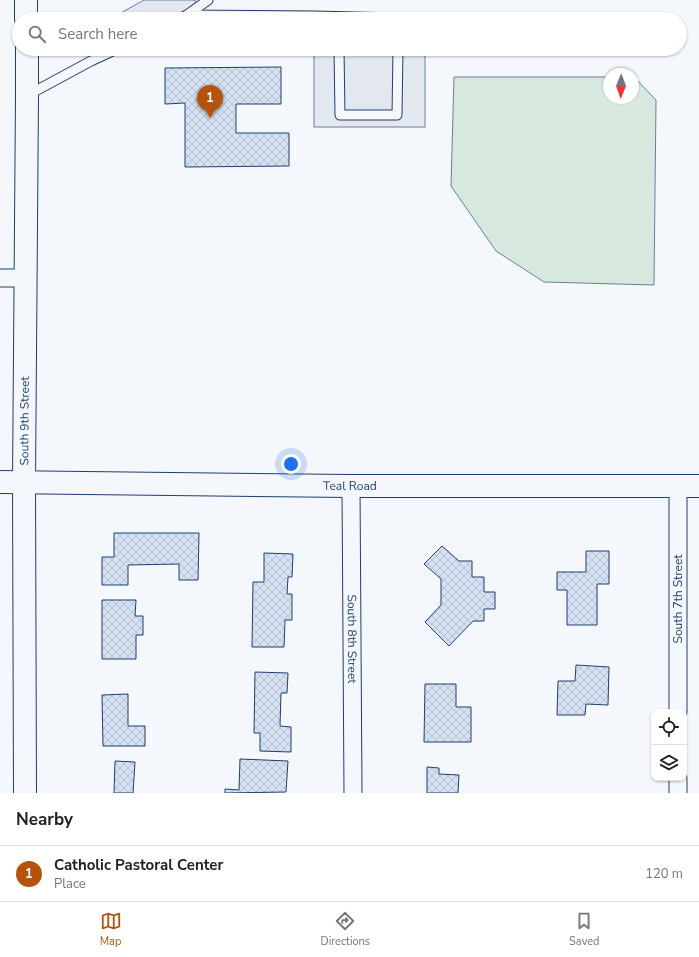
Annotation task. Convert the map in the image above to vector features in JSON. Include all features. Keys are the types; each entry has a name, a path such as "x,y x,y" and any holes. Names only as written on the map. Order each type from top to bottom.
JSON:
{"street":[{"path":"26,0 26,12"},
{"name":"South 9th Street","path":"25,793 24,482 27,56"},
{"path":"0,278 25,278"},
{"name":"Teal Road","path":"0,482 352,486 699,486"},
{"name":"South 8th Street","path":"352,486 353,793"},
{"name":"South 7th Street","path":"678,486 678,709"},
{"path":"678,781 678,793"}],"lane":[{"path":"190,12 208,0"},
{"path":"27,96 102,56"},
{"path":"339,56 340,115 397,115 398,56"}],"shaded area":[{"path":"144,0 195,0 196,8 188,12 123,12"},
{"path":"314,56 425,56 425,127 314,127"},
{"path":"454,77 603,77 603,104 639,104 639,82 656,100 654,285 544,282 496,251 451,186"}],"building":[{"path":"281,67 281,104 236,104 236,133 289,133 289,166 185,167 185,103 165,104 165,68"},
{"path":"114,533 199,533 198,580 179,580 179,564 128,565 128,585 102,585 102,557 114,557"},
{"path":"442,546 459,561 472,561 472,577 484,577 484,592 495,592 495,609 484,609 484,621 473,621 449,646 425,622 441,605 441,579 424,564"},
{"path":"586,551 609,551 609,584 597,584 597,625 567,625 567,590 557,590 557,572 586,572"},
{"path":"264,553 293,554 292,577 288,577 287,594 292,594 292,620 285,620 284,647 252,647 253,582 264,582"},
{"path":"102,600 136,600 135,616 143,616 143,635 136,635 136,659 102,659"},
{"path":"576,665 609,667 608,705 586,704 585,715 557,715 558,681 575,681"},
{"path":"255,672 288,673 287,693 281,693 280,726 291,727 291,752 260,751 260,733 254,733"},
{"path":"425,684 456,684 456,707 471,707 471,742 424,742"},
{"path":"128,694 128,726 145,726 145,746 103,746 102,695"},
{"path":"240,759 288,761 286,792 225,793 225,789 239,790"},
{"path":"115,761 135,762 133,793 114,793"},
{"path":"427,767 439,768 439,774 459,775 458,793 427,793"}],"place":[{"name":"Catholic Pastoral Center","path":"210,118"}]}
